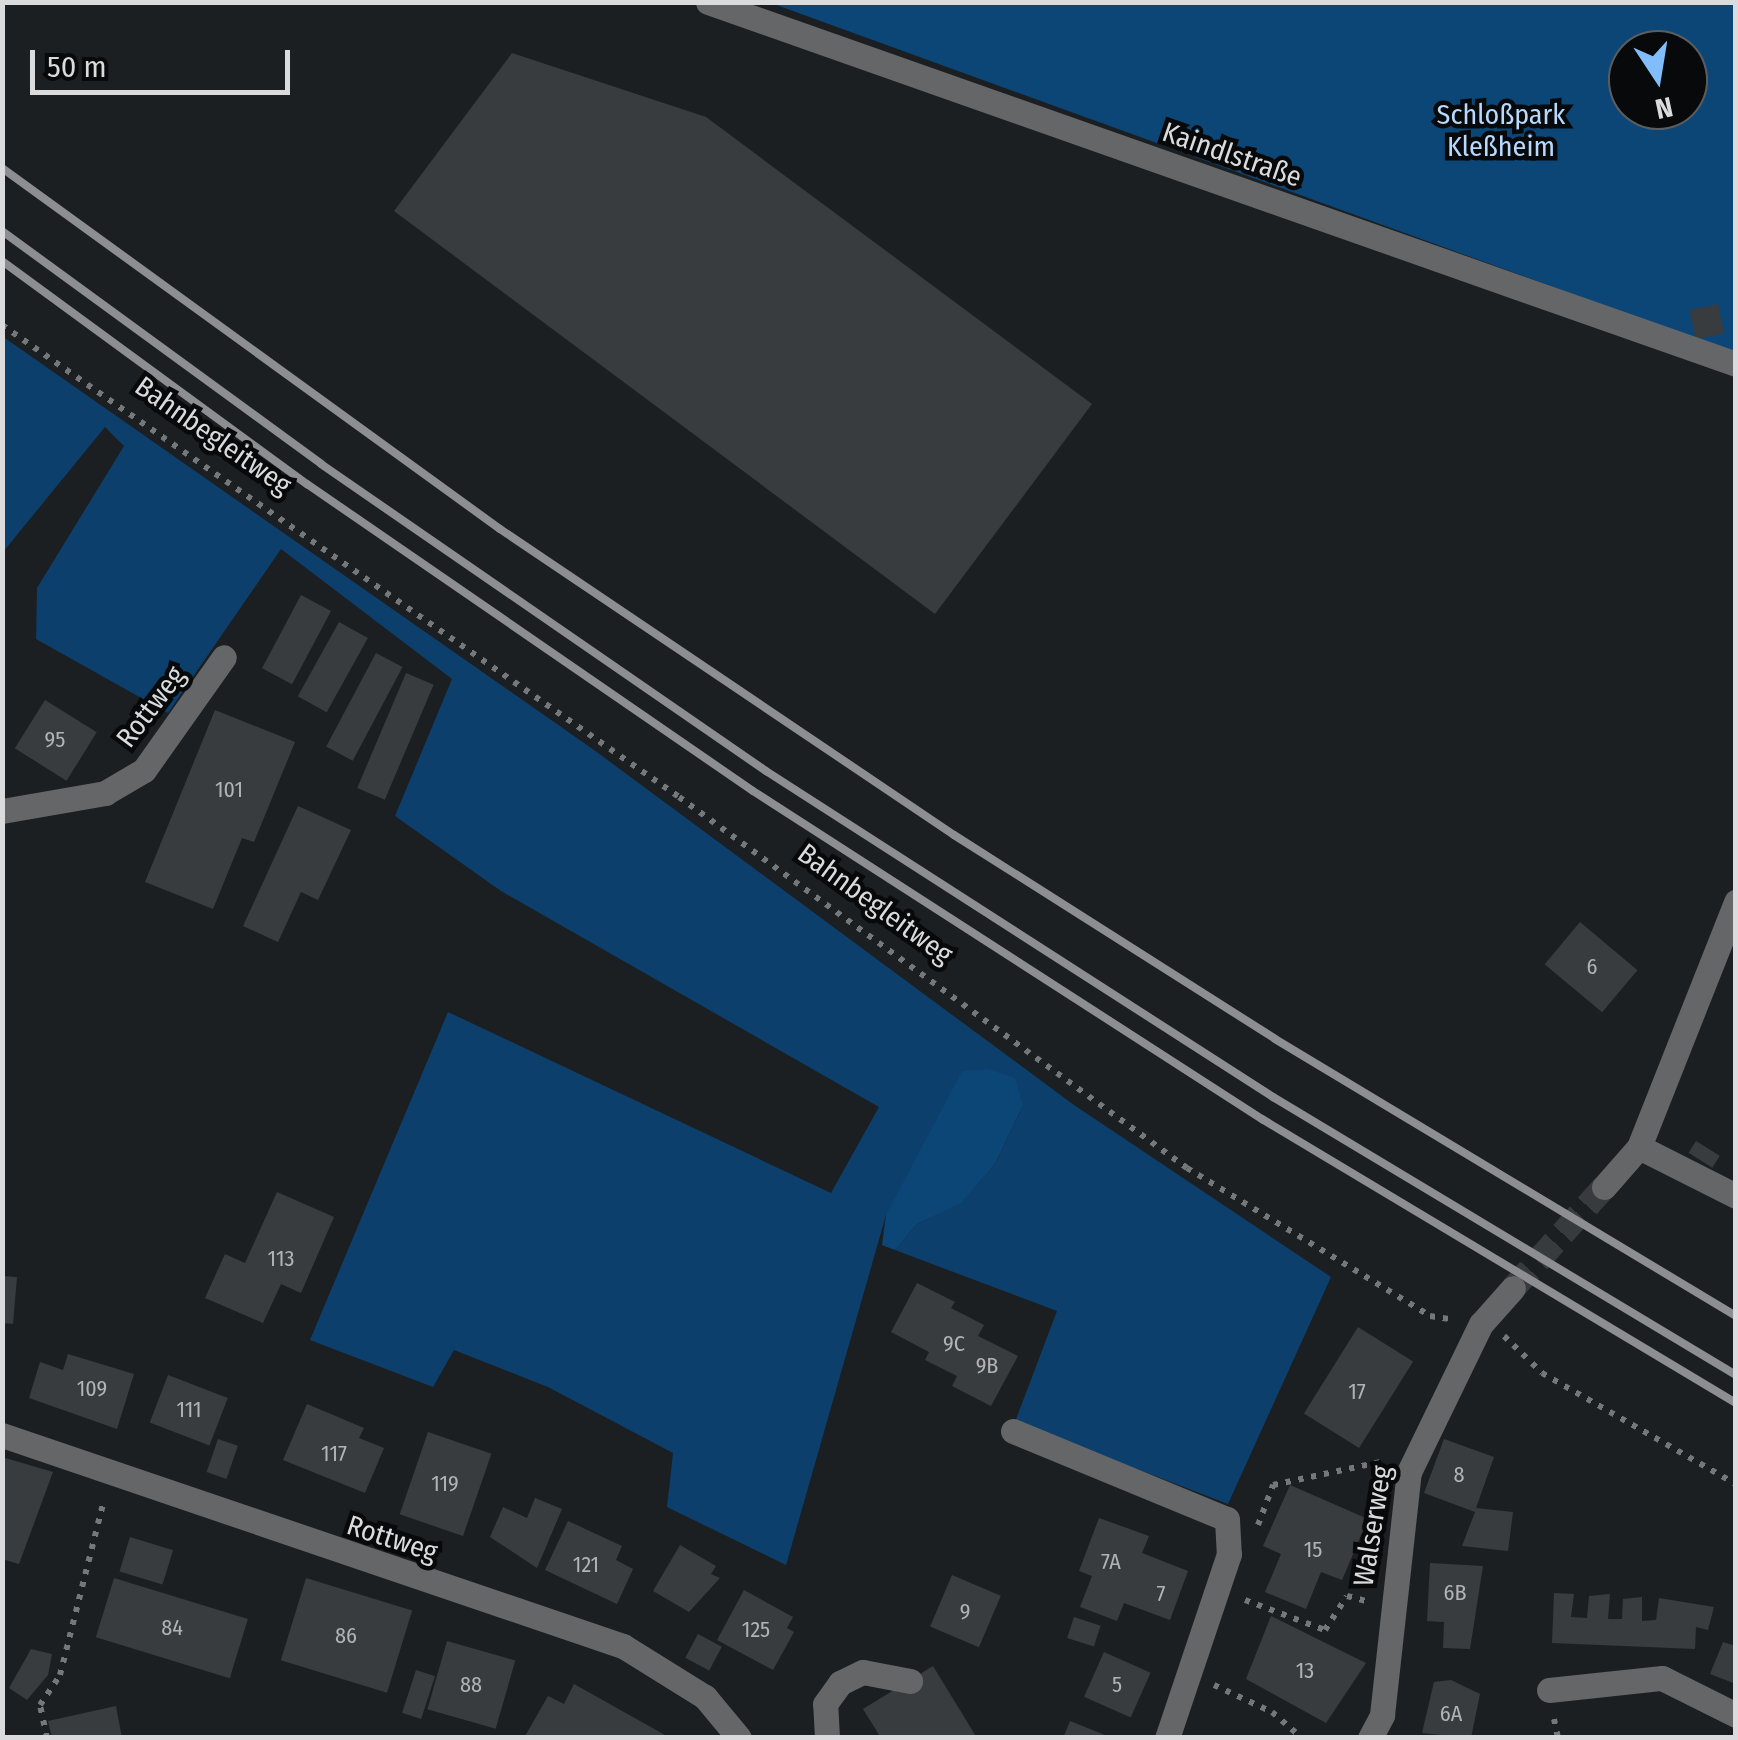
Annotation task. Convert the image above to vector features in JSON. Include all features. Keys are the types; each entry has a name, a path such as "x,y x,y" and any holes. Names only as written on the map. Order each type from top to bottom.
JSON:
{"street":[{"name":"Kaindlstraße","path":"708,2 1736,364"},
{"name":"Rottweg","path":"2,811 105,793 144,770 224,657"},
{"path":"1604,1187 1639,1147 1736,902"},
{"path":"1639,1147 1736,1196"},
{"name":"Walserweg","path":"1370,1738 1382,1715 1408,1472 1481,1324 1512,1288"},
{"path":"1013,1432 1227,1518 1229,1554 1166,1738"},
{"name":"Rottweg","path":"2,1435 624,1646 705,1697 739,1738"},
{"path":"828,1738 826,1704 850,1676 910,1681"},
{"path":"1548,1690 1662,1678 1736,1715"}],"path":[{"name":"Bahnbegleitweg","path":"2,325 680,797 1188,1168 1430,1316 1481,1324 1508,1338 1542,1373 1736,1484"},
{"path":"1254,1536 1273,1485 1380,1459 1408,1472"},
{"path":"46,1738 40,1705 60,1676 111,1474"},
{"path":"1233,1595 1325,1630 1347,1596 1391,1607"},
{"path":"1212,1666 1210,1683 1272,1712 1302,1738"}],"shaded area":[{"path":"2,336 594,750 1074,1105 1331,1277 1228,1504 1015,1422 1057,1311 895,1250 917,1224 961,1202 995,1164 1023,1105 886,1215 786,1565 667,1507 673,1453 548,1387 454,1350 433,1387 310,1340 448,1012 831,1193 879,1107 501,891 395,816 452,679 281,549 168,713 36,639 37,588 124,446 105,427 3,552"}],"green space":[{"name":"Schloßpark Kleßheim","path":"771,3 1735,3 1735,352 1694,338"},
{"path":"988,1069 1015,1078 1023,1105 995,1164 961,1203 917,1224 895,1250 882,1245 886,1215 962,1071"}],"building":[{"path":"512,53 706,117 1092,404 935,614 394,211"},
{"path":"1718,304 1724,333 1696,339 1690,310"},
{"path":"301,595 331,611 292,684 262,668"},
{"path":"339,622 368,638 327,712 298,696"},
{"path":"376,653 402,667 353,761 326,747"},
{"path":"406,673 434,685 385,800 357,788"},
{"path":"45,700 97,732 67,781 15,748"},
{"path":"215,710 295,742 254,842 242,838 213,909 145,882"},
{"path":"298,806 351,830 318,900 301,892 278,942 243,926"},
{"path":"1580,922 1637,970 1602,1012 1545,964"},
{"path":"1696,1141 1720,1156 1712,1168 1689,1153"},
{"path":"277,1192 334,1217 301,1293 281,1284 263,1323 205,1298 225,1254 245,1263"},
{"path":"2,1276 17,1277 13,1324 2,1323"},
{"path":"917,1283 955,1302 951,1308 984,1325 978,1336 1018,1356 991,1406 952,1386 957,1376 925,1360 929,1352 891,1332"},
{"path":"1358,1327 1413,1361 1359,1448 1304,1414"},
{"path":"68,1354 134,1374 117,1429 29,1398 40,1362 63,1370"},
{"path":"168,1375 228,1398 209,1446 150,1423"},
{"path":"307,1404 364,1428 359,1438 384,1448 365,1493 283,1460"},
{"path":"428,1432 491,1454 463,1536 400,1514"},
{"path":"218,1439 238,1446 226,1479 207,1472"},
{"path":"1444,1439 1494,1457 1476,1508 1513,1512 1508,1551 1462,1546 1475,1512 1424,1493"},
{"path":"2,1457 53,1472 19,1564 2,1559"},
{"path":"1290,1485 1368,1519 1342,1580 1321,1572 1306,1609 1265,1592 1281,1554 1263,1546"},
{"path":"535,1498 562,1509 537,1568 490,1537 503,1507 527,1518"},
{"path":"1099,1518 1149,1536 1142,1553 1188,1571 1170,1620 1124,1603 1117,1621 1080,1607 1092,1576 1079,1571"},
{"path":"568,1521 622,1546 616,1560 633,1569 617,1604 545,1570"},
{"path":"130,1537 173,1550 163,1585 119,1571"},
{"path":"680,1545 716,1566 711,1574 720,1578 689,1612 653,1591"},
{"path":"1430,1563 1483,1566 1470,1649 1443,1648 1444,1622 1427,1621"},
{"path":"952,1575 1001,1596 979,1647 930,1627"},
{"path":"114,1578 248,1619 230,1678 96,1637"},
{"path":"306,1578 412,1610 387,1693 281,1660"},
{"path":"744,1590 793,1617 787,1628 794,1632 773,1670 717,1640"},
{"path":"1554,1593 1574,1594 1571,1617 1587,1618 1589,1596 1610,1594 1608,1619 1622,1619 1623,1599 1642,1597 1642,1621 1656,1620 1659,1598 1714,1607 1708,1630 1696,1627 1695,1649 1552,1643"},
{"path":"1271,1616 1366,1663 1326,1723 1246,1679"},
{"path":"1074,1617 1101,1626 1094,1647 1067,1638"},
{"path":"698,1634 722,1647 709,1671 685,1658"},
{"path":"447,1641 515,1661 496,1729 427,1709"},
{"path":"1723,1642 1736,1646 1736,1684 1710,1674"},
{"path":"31,1649 52,1654 48,1675 27,1700 9,1688"},
{"path":"1104,1652 1151,1673 1131,1718 1084,1697"},
{"path":"933,1666 977,1738 881,1738 863,1709"},
{"path":"416,1670 435,1676 421,1719 402,1713"},
{"path":"1451,1680 1480,1694 1471,1738 1422,1733 1434,1682"},
{"path":"574,1684 665,1735 664,1738 524,1738 548,1696 564,1704"},
{"path":"116,1706 122,1738 52,1738 48,1721"},
{"path":"1070,1721 1110,1737 1110,1738 1063,1738"}],"tunnel":[{"path":"1513,1288 1604,1187"}],"railway":[{"path":"2,168 500,529 954,835 1275,1039 1736,1316"},
{"path":"2,231 321,464 766,771 1273,1097 1736,1375"},
{"path":"2,261 307,484 753,791 1262,1119 1736,1403"}]}
